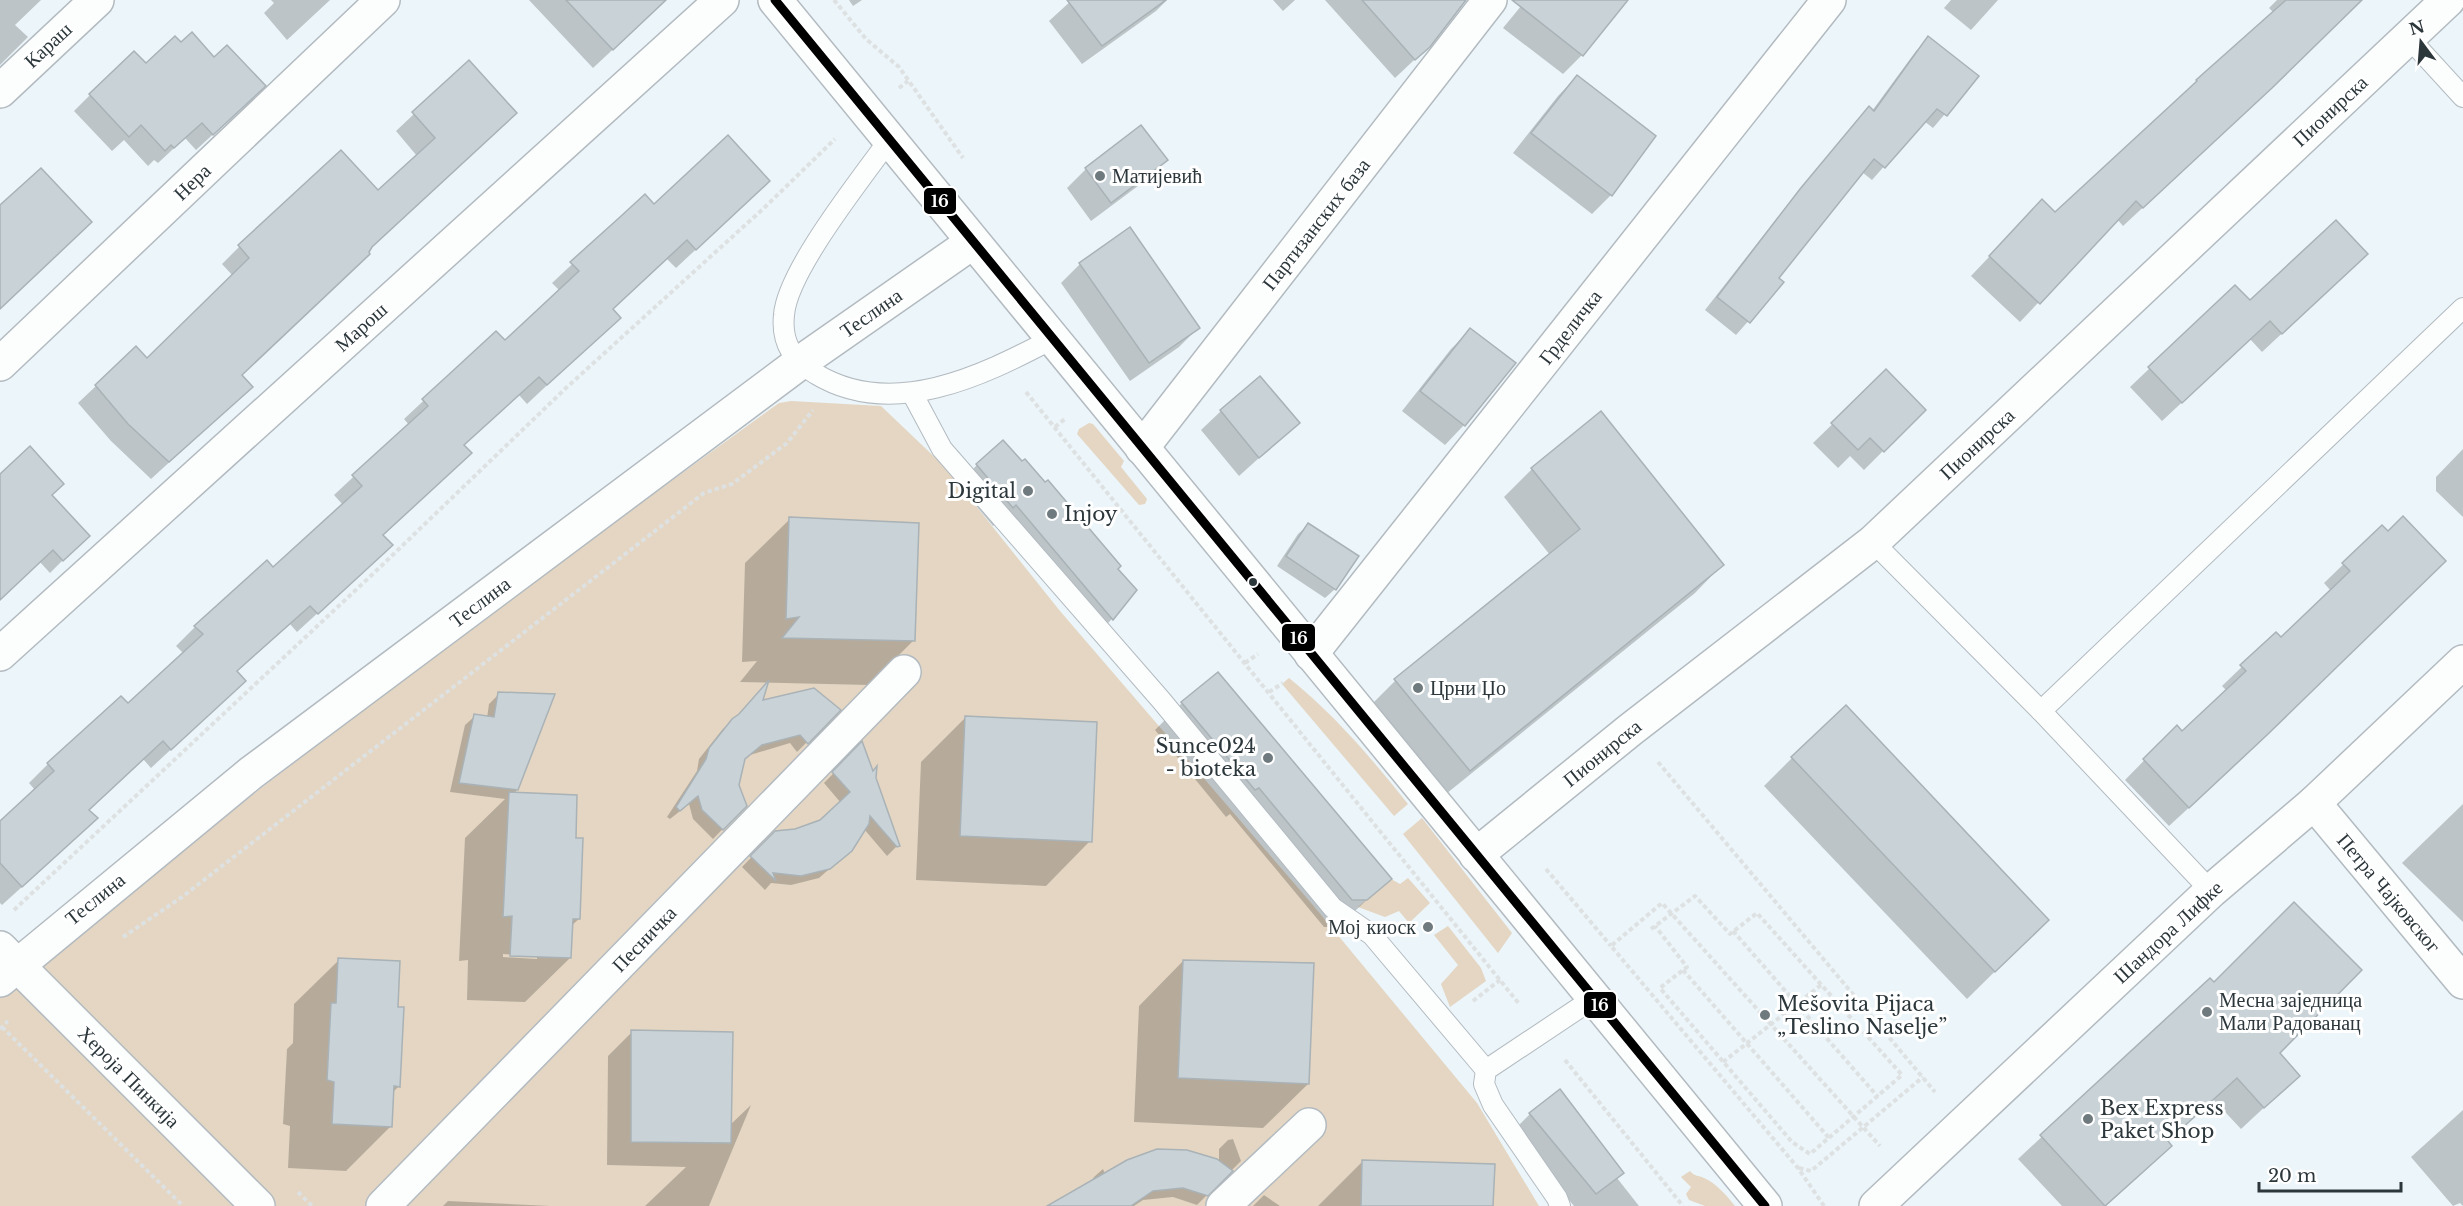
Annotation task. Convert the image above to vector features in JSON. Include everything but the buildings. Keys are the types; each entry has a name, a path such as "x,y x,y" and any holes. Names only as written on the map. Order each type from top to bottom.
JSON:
{"street":[{"name":"Караш","path":"0,91 97,0"},
{"name":"Нера","path":"0,364 383,0"},
{"name":"Марош","path":"0,654 722,0"},
{"path":"775,0 1765,1206"},
{"name":"Партизанских база","path":"1142,448 1491,0"},
{"name":"Грделичка","path":"1311,654 1829,0"},
{"name":"Пионирска","path":"1476,855 1630,730 1873,542 2448,0"},
{"name":"Теслина","path":"5,964 251,773 798,364 973,242"},
{"name":"Шандора Лифке","path":"1876,1206 2211,891 2314,803 2463,662"},
{"name":"Песничка","path":"384,1206 904,672"},
{"name":"Петра Чајковског","path":"2314,803 2463,982"},
{"name":"Хероја Пинкија","path":"5,964 42,991 258,1206"},
{"path":"1223,1206 1309,1125"}],"lane":[{"path":"2408,38 2463,97"},
{"path":"889,140 807,256 792,289 784,314 785,340 798,364 832,384 873,395 912,393 957,382 1004,364 1052,339"},
{"path":"2041,711 2463,308"},
{"path":"912,393 942,449 1161,700 1333,908 1372,935 1486,1070"},
{"path":"1873,542 2041,711 2211,891"},
{"path":"1560,1206 1557,1198 1494,1105 1484,1084 1486,1070 1594,998"}],"path":[{"path":"9,915 366,580 566,388 764,208 833,140 868,114"},
{"path":"1004,364 1683,1206"},
{"path":"115,942 183,897 704,493 732,484 787,443 810,412 841,386"},
{"path":"1630,730 1964,1125"},
{"path":"1695,896 1730,934 1757,913 1902,1075 1809,1154 1792,1142 1660,988 1687,967 1653,928 1671,913 1695,896"},
{"path":"1824,1206 1798,1168 1611,946 1662,903 1859,1124"},
{"path":"1733,931 1878,1097"},
{"path":"1683,970 1829,1138"},
{"path":"1723,1062 1821,985"},
{"path":"42,991 1,1028 183,1206"},
{"path":"1798,1168 1811,1171 1923,1077"}],"shaded area":[{"path":"791,401 881,406 944,466 1060,611 1312,904 1477,1103 1539,1206 0,1206 0,994 288,767 483,619 779,403"},
{"path":"1089,423 1093,424 1124,461 1121,467 1147,499 1145,504 1139,505 1077,434 1079,429"},
{"path":"1289,678 1352,738 1408,804 1394,816 1282,684"},
{"path":"1422,818 1512,933 1498,953 1403,834"},
{"path":"1408,878 1430,903 1409,923 1399,911 1385,917 1358,907 1391,879 1400,884"},
{"path":"1448,926 1481,968 1486,981 1450,1007 1441,984 1458,965 1434,935"},
{"path":"1690,1171 1713,1183 1735,1206 1705,1206 1689,1200 1686,1194 1691,1187 1681,1177"}],"transit line":[{"name":"16","path":"775,0 1765,1206"}],"place":[{"name":"Матијевић","path":"1100,176"},
{"name":"Digital","path":"1028,491"},
{"name":"Injoy","path":"1052,514"},
{"name":"Црни Џо","path":"1418,688"},
{"name":"Sunce024 - bioteka","path":"1268,758"},
{"name":"Мој киоск","path":"1428,927"},
{"name":"Месна заједница Мали Радованац","path":"2207,1012"},
{"name":"Mešovita Pijaca „Teslino Naselje”","path":"1765,1015"},
{"name":"Bex Express Paket Shop","path":"2088,1119"}]}
